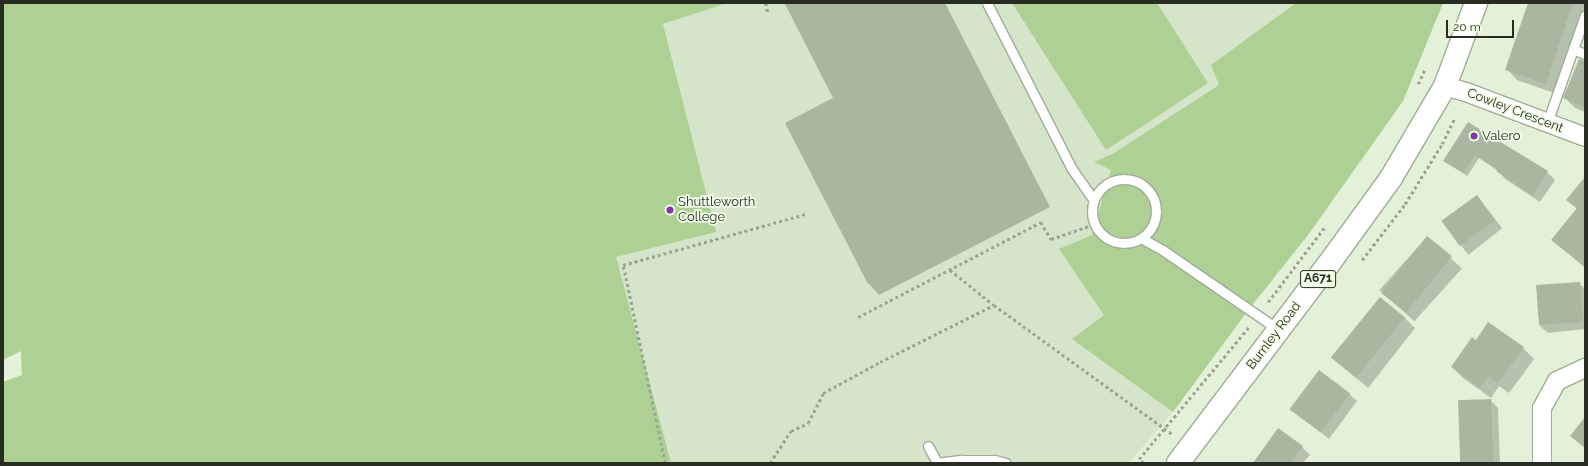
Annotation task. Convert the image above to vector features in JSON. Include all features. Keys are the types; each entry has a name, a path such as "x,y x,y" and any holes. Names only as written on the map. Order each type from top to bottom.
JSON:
{"main road":[{"name":"A671","path":"1445,86 1476,3"},
{"name":"Burnley Road","path":"1184,455 1392,178 1445,86"}],"street":[{"name":"Cowley Crescent","path":"1445,86 1466,92 1585,137"},
{"path":"1542,463 1542,408 1557,381 1585,368"}],"lane":[{"path":"986,3 1072,169 1094,200"},
{"path":"1547,123 1585,15"},
{"path":"1573,49 1585,54"},
{"path":"1128,178 1138,181 1147,187 1153,195 1156,206 1156,216 1153,226 1141,238 1128,243 1108,239 1100,232 1095,224 1092,216 1094,200 1099,190 1107,183 1117,179 1128,178"},
{"path":"1141,238 1164,251 1279,330"},
{"path":"928,446 937,462 994,460 1006,463"}],"path":[{"path":"766,3 768,13"},
{"path":"1416,88 1426,68"},
{"path":"665,463 623,265 806,214"},
{"path":"858,317 1041,222 1051,239 1095,224"},
{"path":"1135,463 1234,346 1326,226"},
{"path":"950,270 994,305 1165,429 1184,455"},
{"path":"770,463 791,432 808,423 823,393 880,362 994,305"},
{"path":"1139,459 1143,463"}],"shaded area":[{"name":"Shuttleworth College","path":"727,3 1443,3 1403,101 1308,235 1249,309 1173,412 1129,463 3,463 3,382 22,375 12,185 663,24"}],"green space":[{"path":"3,3 727,3 663,24 716,232 616,257 671,463 3,463 3,382 22,375 21,351 3,360"},
{"path":"1012,3 1157,3 1208,83 1106,150"},
{"path":"1296,3 1443,3 1403,101 1308,235 1249,309 1173,412 1072,339 1104,315 1059,249 1092,235 1111,170 1094,162 1114,153 1219,85 1211,65"}],"building":[{"path":"941,3 1039,196 868,284 785,123 833,98 785,4"},
{"path":"1528,3 1573,3 1546,84 1505,70"},
{"path":"1579,59 1585,61 1585,107 1563,98"},
{"path":"1468,122 1548,171 1532,195 1475,155 1463,173 1443,161"},
{"path":"1585,177 1585,267 1551,240 1577,208 1566,200"},
{"path":"1477,195 1495,220 1460,246 1441,221"},
{"path":"1427,236 1452,256 1406,313 1381,293"},
{"path":"1580,282 1583,322 1539,325 1536,285"},
{"path":"1380,297 1405,317 1356,378 1331,358"},
{"path":"1488,322 1524,347 1498,383 1488,376 1480,388 1451,367 1472,337 1476,340"},
{"path":"1319,370 1350,393 1321,433 1290,409"},
{"path":"1491,399 1493,463 1460,463 1458,400"},
{"path":"1585,417 1585,448 1570,436"},
{"path":"1278,428 1303,446 1290,463 1253,463"}],"place":[{"name":"Valero","path":"1474,136"},
{"name":"Shuttleworth College","path":"670,210"}]}
